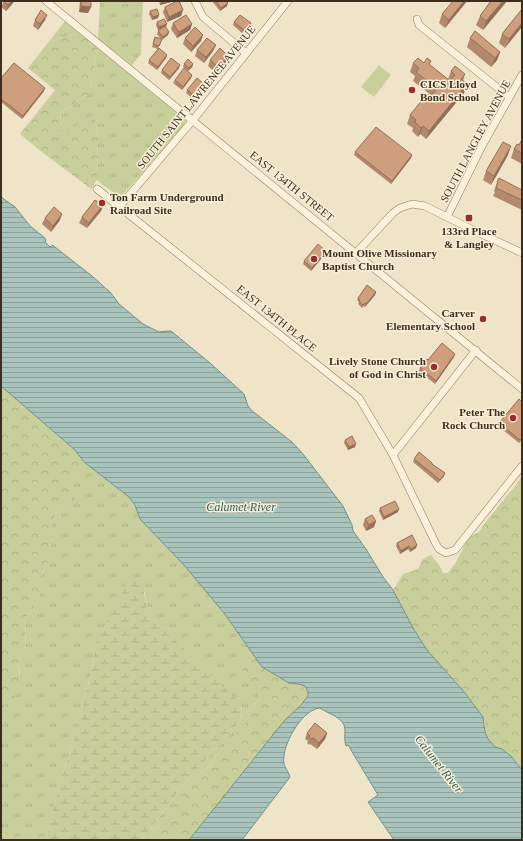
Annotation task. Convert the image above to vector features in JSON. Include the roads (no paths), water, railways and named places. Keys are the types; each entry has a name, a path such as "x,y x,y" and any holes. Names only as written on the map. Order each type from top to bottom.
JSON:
{"street":[{"name":"EAST 134TH STREET","path":"46,1 54,4 193,120 522,389"},
{"path":"195,1 203,17 246,53"},
{"name":"SOUTH SAINT LAWRENCE AVENUE","path":"120,206 193,120 288,1"},
{"path":"417,19 419,25 510,97"},
{"name":"SOUTH LANGLEY AVENUE","path":"447,217 482,146 522,75"},
{"name":"EAST 134TH PLACE","path":"97,189 359,398 393,455 436,544 446,554 455,550 522,466"},
{"path":"356,253 393,213 406,205 412,204 425,206 522,253"},
{"path":"393,455 476,350"}],"water":[{"name":"Calumet River","path":"1,197 15,207 30,226 45,238 46,243 50,247 53,245 92,276 111,293 119,304 143,324 159,332 171,331 210,363 244,394 251,410 292,442 303,454 343,506 352,525 353,531 393,590 413,628 427,650 465,693 483,717 485,732 488,739 495,747 502,749 511,756 522,770 522,840 394,840 368,802 378,795 348,745 346,746 344,725 335,716 320,708 307,714 291,734 285,750 284,760 284,765 290,777 242,840 189,840 284,721 308,696 308,691 305,686 289,683 262,667 224,613 183,564 140,519 135,505 129,497 84,462 75,450 1,386"}],"place":[{"name":"CICS Lloyd Bond School","path":"412,90"},
{"name":"Ton Farm Underground Railroad Site","path":"102,203"},
{"name":"133rd Place & Langley","path":"469,218"},
{"name":"Mount Olive Missionary Baptist Church","path":"314,259"},
{"name":"Carver Elementary School","path":"483,319"},
{"name":"Lively Stone Church of God in Christ","path":"434,367"},
{"name":"Peter The Rock Church","path":"513,418"}]}
